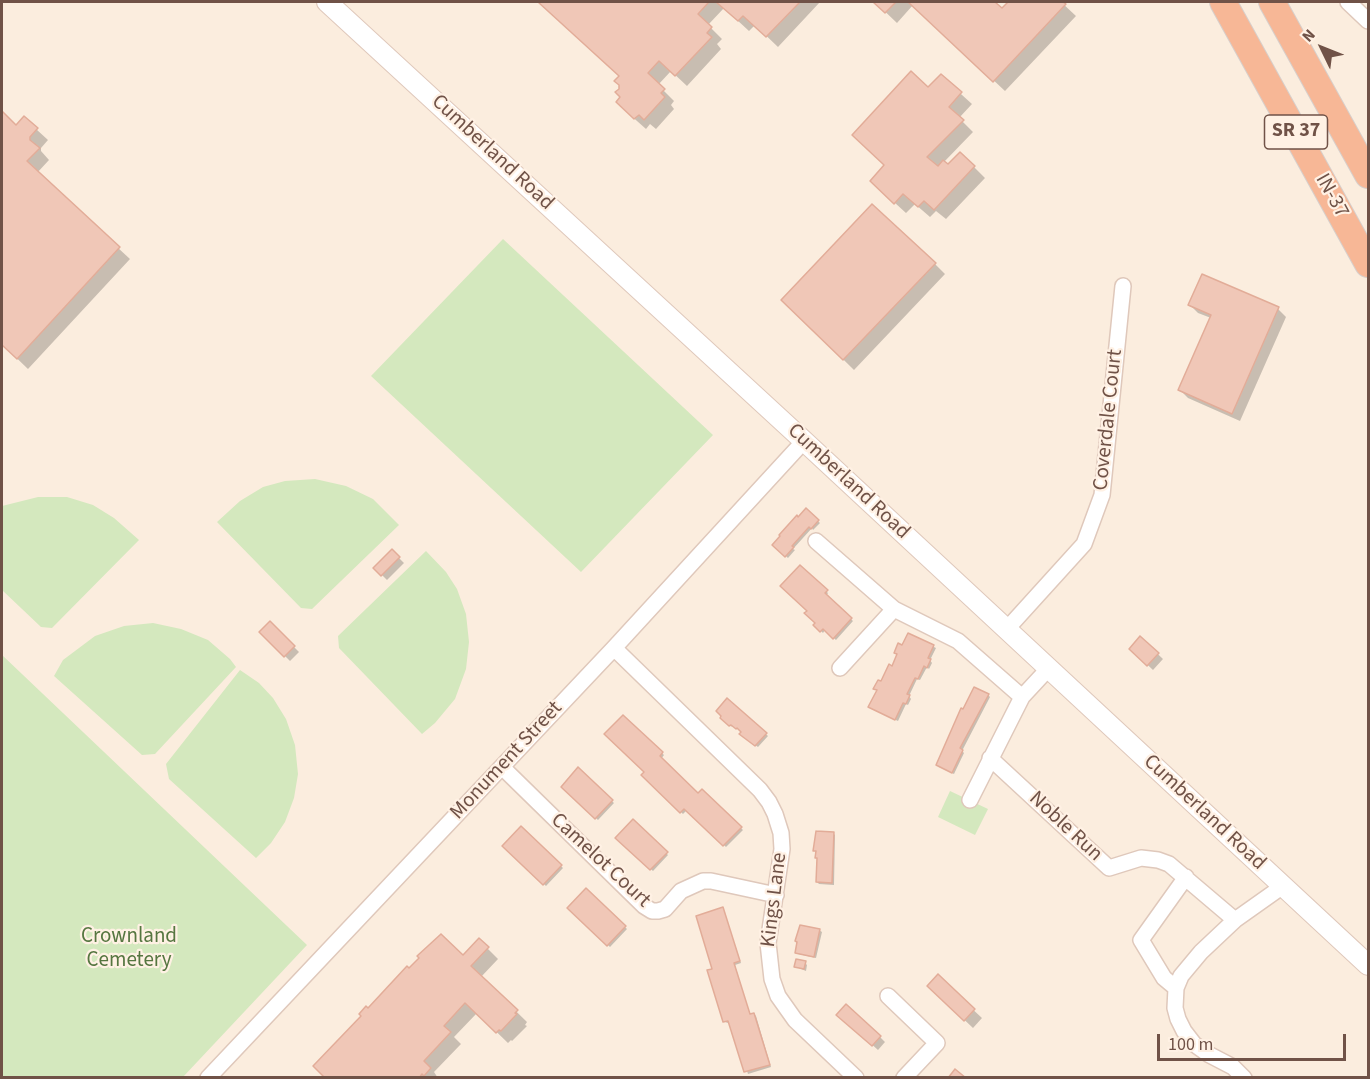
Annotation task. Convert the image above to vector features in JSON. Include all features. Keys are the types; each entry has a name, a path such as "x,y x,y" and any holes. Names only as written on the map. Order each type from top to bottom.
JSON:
{"highway":[{"name":"IN-37","path":"1222,2 1368,264"},
{"name":"IN-37","path":"1272,2 1368,175"}],"street":[{"name":"Cumberland Road","path":"327,2 1368,965"},
{"path":"1348,2 1368,21"},
{"name":"Coverdale Court","path":"1006,630 1084,544 1102,495 1123,286"},
{"name":"Monument Street","path":"213,1076 614,648 804,441"},
{"path":"816,541 894,609 958,641 1022,697"},
{"path":"840,668 894,609"},
{"name":"Kings Lane","path":"614,648 760,790 776,814 781,833 781,868 768,943 772,979 778,996 795,1020 856,1077"},
{"path":"970,800 1022,697 1048,669"},
{"name":"Noble Run","path":"990,758 1109,867 1129,860 1149,858 1169,864 1186,877"},
{"name":"Camelot Court","path":"502,767 644,906 652,910 665,909 681,891 703,881 776,895"},
{"path":"1176,988 1164,978 1142,940 1186,877 1235,920"},
{"path":"1244,1077 1233,1067 1194,1044 1184,1031 1175,1008 1176,988 1190,964 1235,920 1282,886"},
{"path":"888,996 937,1043 904,1077"}],"green space":[{"path":"503,239 713,435 581,572 371,376"},
{"path":"315,479 346,486 373,499 399,525 312,609 301,608 217,522 240,501 263,487 285,481"},
{"path":"38,497 67,497 93,505 114,518 139,540 52,628 41,627 2,590 2,506"},
{"path":"426,551 446,572 457,589 466,614 469,642 466,669 455,699 435,723 422,734 339,648 338,636"},
{"path":"153,623 181,629 208,640 236,667 155,754 142,755 54,676 63,660 95,636 124,626"},
{"name":"Crownland Cemetery","path":"2,655 307,945 183,1077 2,1077"},
{"path":"240,670 259,683 273,698 286,719 295,745 298,774 294,798 285,822 271,843 256,858 169,779 166,764"},
{"path":"950,791 988,809 975,835 938,817"}],"building":[{"path":"538,2 709,2 698,14 712,27 707,33 712,37 675,76 659,61 648,73 665,89 661,93 665,97 644,120 639,115 634,119 616,102 620,97 615,92 619,89 619,85 614,81 619,76"},
{"path":"716,2 800,2 766,37 743,16 738,21"},
{"path":"873,2 896,2 885,13"},
{"path":"908,2 995,2 1002,8 1008,2 1063,2 1066,4 993,82"},
{"path":"911,71 928,87 941,74 962,92 949,107 964,120 927,157 938,166 943,160 948,164 960,152 975,166 934,210 924,201 918,207 903,194 894,204 870,181 884,165 852,135"},
{"path":"2,111 16,125 24,116 38,128 30,140 40,148 27,161 120,247 17,359 2,345"},
{"path":"872,204 936,263 843,360 781,300"},
{"path":"1202,274 1279,307 1232,414 1178,390 1211,315 1188,305"},
{"path":"806,508 819,520 811,529 809,527 785,557 772,545 797,515 798,517"},
{"path":"392,549 400,557 381,576 373,568"},
{"path":"800,565 828,590 825,593 852,618 833,639 823,629 820,632 813,625 815,623 804,613 807,611 780,586"},
{"path":"270,621 295,646 284,657 259,632"},
{"path":"908,633 934,645 928,658 931,659 927,668 924,666 918,679 915,678 907,694 910,695 906,704 903,703 895,720 868,707 877,690 873,689 878,680 881,681 889,664 892,666 897,654 894,653 898,643 902,645"},
{"path":"1140,636 1159,653 1147,666 1129,649"},
{"path":"974,687 989,694 960,748 963,750 952,773 936,765 961,708 963,709"},
{"path":"727,698 767,733 755,746 739,734 741,732 737,728 729,726 720,718 721,716 716,711"},
{"path":"623,715 663,752 660,756 698,793 702,789 742,827 723,846 684,809 680,813 641,775 644,772 604,734"},
{"path":"578,767 613,800 595,819 561,787"},
{"path":"633,819 668,852 650,870 615,838"},
{"path":"521,826 562,865 543,885 502,846"},
{"path":"816,831 834,832 832,883 816,882 817,858 815,858 816,851 813,851"},
{"path":"586,888 626,926 607,946 567,908"},
{"path":"723,907 740,961 734,963 750,1014 754,1013 770,1065 744,1072 728,1021 723,1022 707,970 712,969 696,916"},
{"path":"800,925 820,929 814,957 795,953 797,942 795,941"},
{"path":"441,934 463,955 479,938 489,947 471,966 518,1010 515,1013 517,1014 501,1031 496,1033 465,1003 444,1026 451,1032 424,1061 431,1068 419,1078 325,1078 313,1066 361,1016 359,1014 366,1006 368,1008"},
{"path":"796,959 806,961 804,969 794,967"},
{"path":"938,974 975,1009 964,1021 927,986"},
{"path":"846,1004 881,1036 872,1046 836,1015"},
{"path":"955,1069 966,1078 948,1078"}]}
